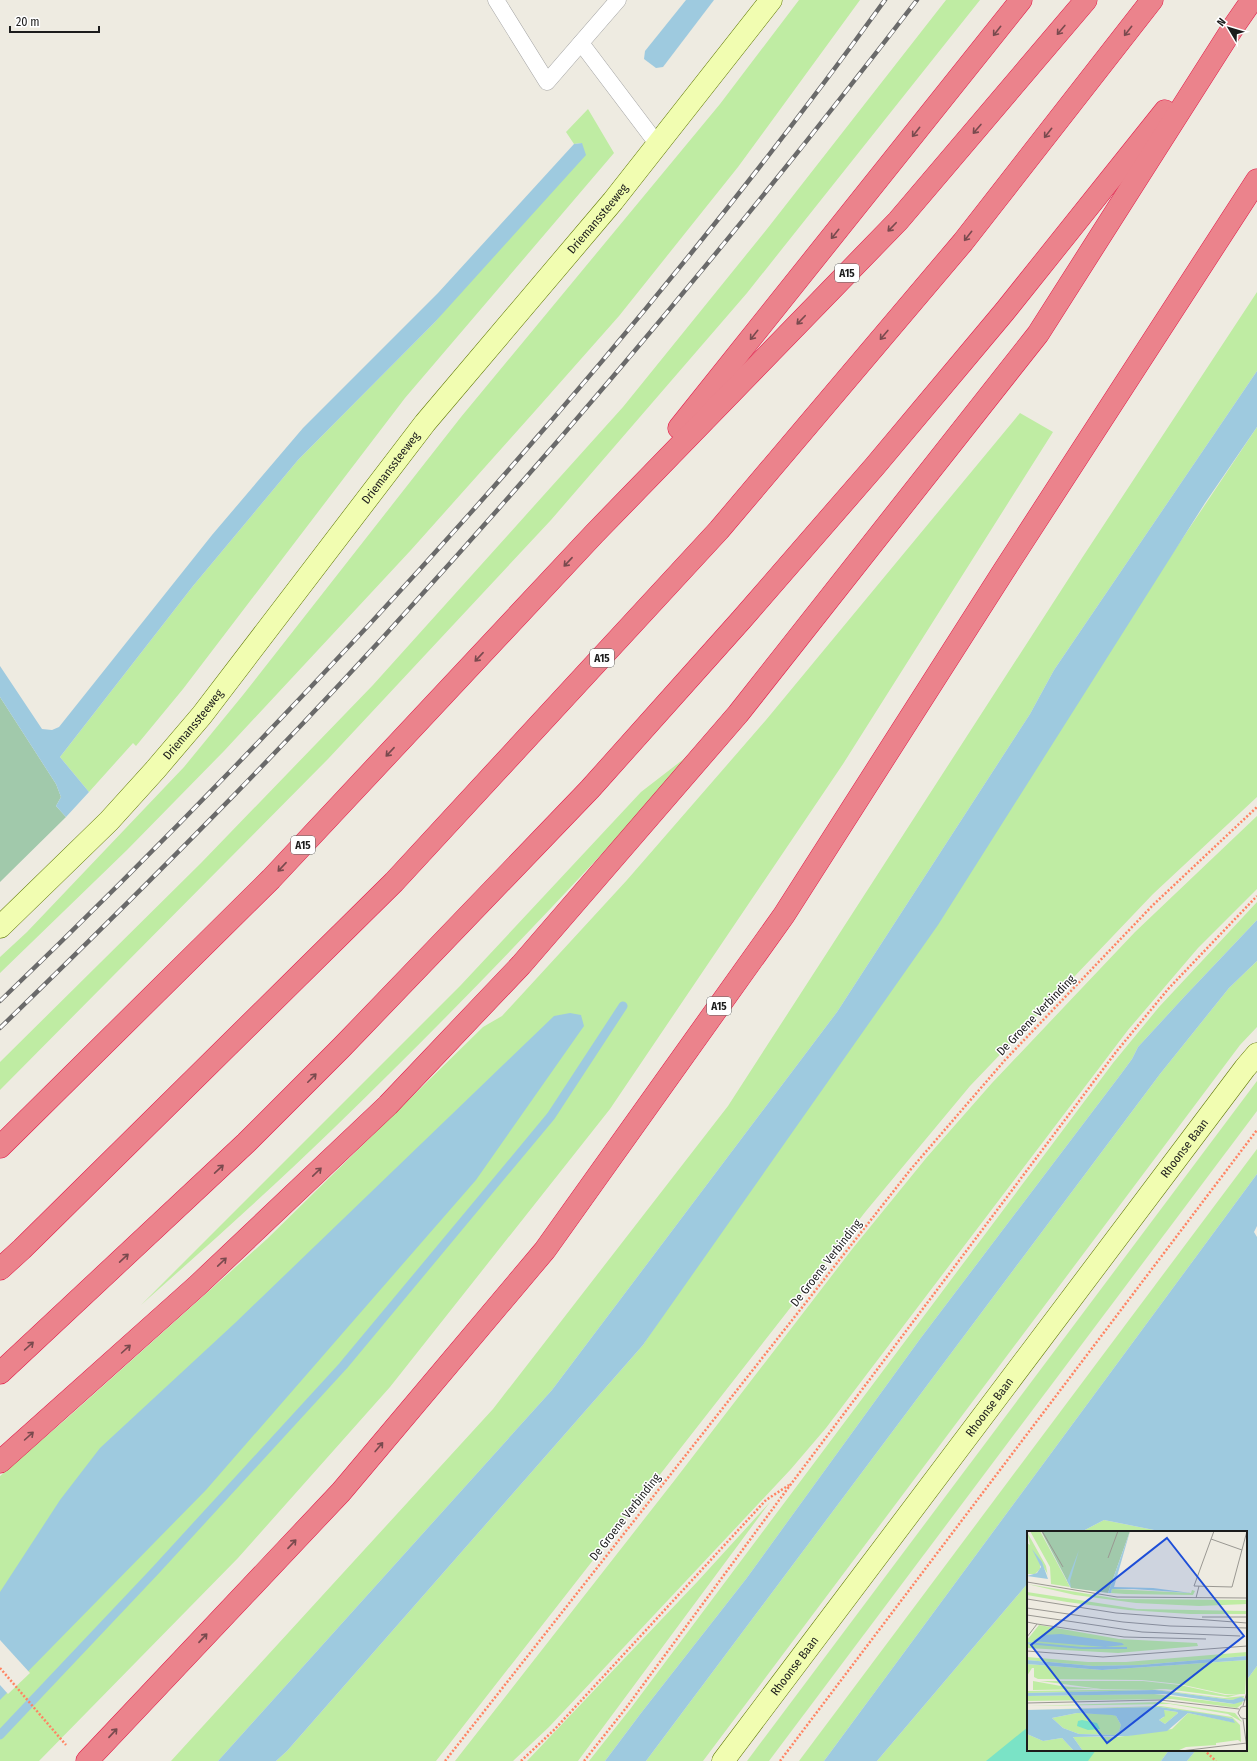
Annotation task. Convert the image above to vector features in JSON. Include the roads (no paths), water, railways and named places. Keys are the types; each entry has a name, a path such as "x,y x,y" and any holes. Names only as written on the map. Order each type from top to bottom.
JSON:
{"highway":[{"name":"A15","path":"594,534 1021,0"},
{"name":"A15","path":"0,1146 271,879 594,534 898,220 1086,0"},
{"name":"A15","path":"0,1269 28,1244 394,882 719,530 963,242 1152,0"},
{"path":"0,1462 198,1285 388,1105 521,965 738,714 1038,334 1252,0"},
{"path":"0,1373 246,1143 342,1047 590,790 875,466 1005,311 1234,26"},
{"name":"A15","path":"78,1755 341,1492 545,1250 784,915 1007,565 1257,180"}],"main road":[{"name":"Driemanssteeweg","path":"0,927 103,826 156,769 202,715 425,423 613,202 771,0"},
{"name":"Rhoonse Baan","path":"723,1761 1257,1054"}],"lane":[{"path":"496,0 547,82 618,0"},
{"path":"581,43 658,145"}],"water":[{"path":"686,0 714,0 663,67 656,68 644,59 645,51"},
{"path":"582,143 586,155 435,322 298,460 193,586 60,757 89,792 66,817 56,806 61,797 56,784 0,697 0,666 42,729 52,730 59,727 212,535 303,428 438,293 574,144"},
{"path":"1257,371 1257,427 1205,503 938,925 643,1345 287,1751 276,1761 218,1761 552,1390 837,1012 1030,714 1054,670"},
{"path":"1257,920 1257,961 1229,988 1160,1074 646,1761 605,1761 746,1579 920,1339 1121,1074 1132,1059 1138,1047"},
{"path":"570,1013 581,1015 584,1026 476,1180 206,1490 0,1700 0,1592 60,1500 100,1448 235,1323 554,1016"},
{"path":"1257,1174 1257,1226 1254,1232 1257,1237 1257,1666 1247,1680 1247,1531 1159,1531 1104,1520 1083,1531 1027,1531 1027,1584 877,1761 824,1761"},
{"path":"1168,1751 1195,1751 1187,1761 1161,1761"}],"waterway":[{"path":"0,1735 155,1571 343,1366 551,1116 623,1006"}],"railway":[{"path":"0,1001 186,817 367,627 436,552 570,399 700,243 825,82 885,0"},
{"path":"0,1028 212,818 315,711 416,601 610,381 735,230 917,0"}]}
